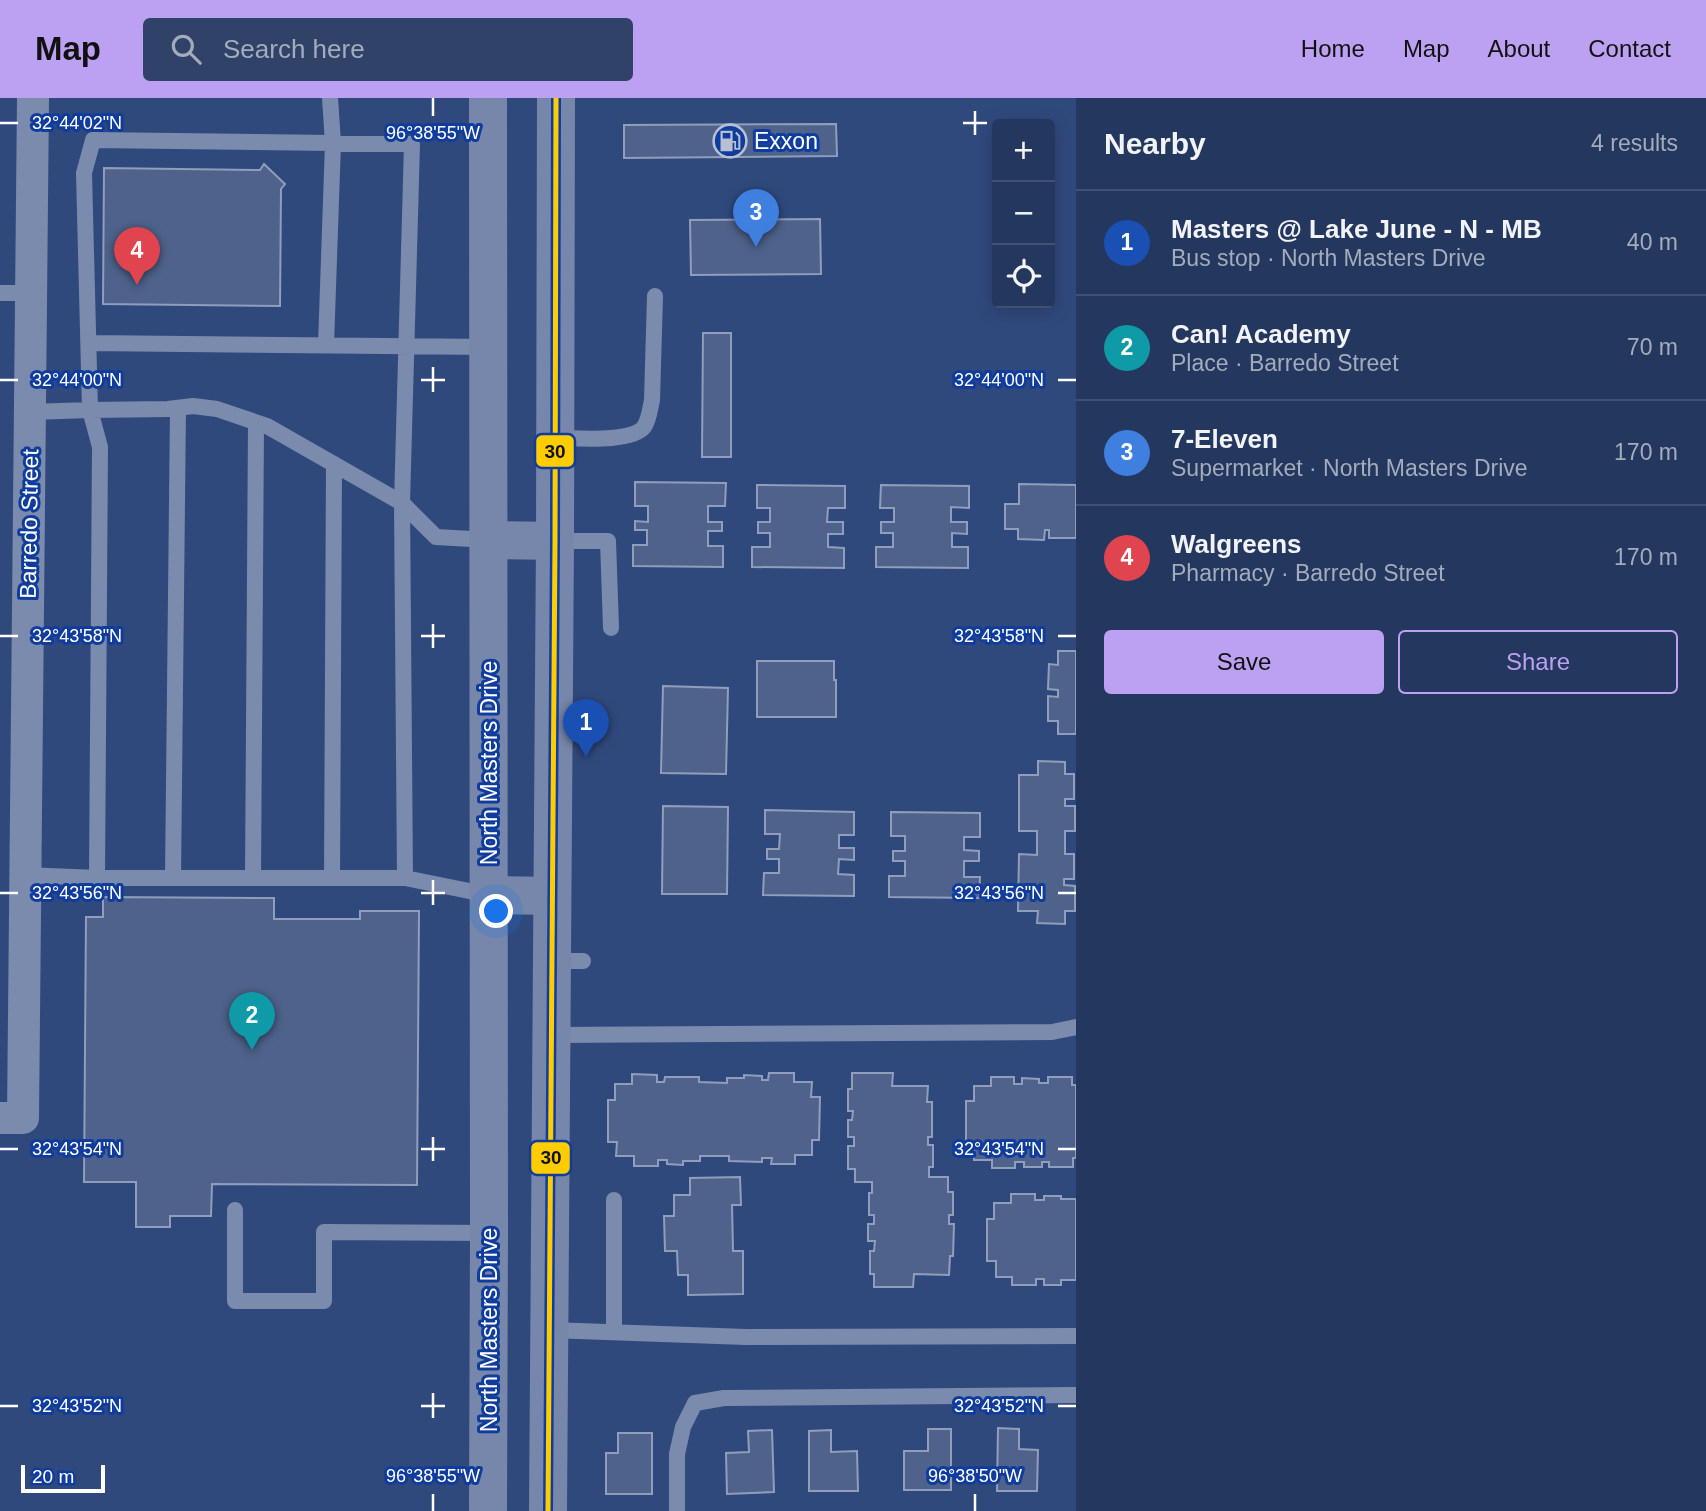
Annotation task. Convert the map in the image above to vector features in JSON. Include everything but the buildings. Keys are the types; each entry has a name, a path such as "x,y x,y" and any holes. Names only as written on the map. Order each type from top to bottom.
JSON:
{"main road":[{"name":"North Masters Drive","path":"488,98 488,1511"},
{"path":"548,1511 551,1035 568,961 552,895 556,98"},
{"path":"489,540 555,541"},
{"path":"489,895 552,895"}],"street":[{"name":"Barredo Street","path":"11,1118 25,875 33,98"}],"lane":[{"path":"326,345 333,144 330,98"},
{"path":"97,877 100,447 90,410 84,173 93,140 412,144 402,503 405,878"},
{"path":"0,293 31,293"},
{"path":"556,439 614,439 643,429 652,400 655,296"},
{"path":"89,343 489,347"},
{"path":"30,412 193,406 218,409 267,426 402,503 436,537 489,540"},
{"path":"173,878 178,408"},
{"path":"253,878 256,423"},
{"path":"332,878 334,464"},
{"path":"555,541 608,541 611,628"},
{"path":"25,875 405,878 489,895"},
{"path":"551,1035 1052,1032 1076,1027"},
{"path":"614,1200 614,1332"},
{"path":"235,1210 235,1301 324,1301 324,1232 489,1233"},
{"path":"550,1329 746,1337 1076,1336"},
{"path":"677,1511 677,1454 683,1427 695,1403 724,1398 1076,1395"}],"transit line":[{"name":"30","path":"548,1511 556,98"}],"place":[{"name":"Exxon","path":"730,141"},
{"name":"7-Eleven","path":"756,247"},
{"name":"Walgreens","path":"137,285"},
{"name":"Masters @ Lake June - N - MB","path":"586,757"},
{"name":"Can! Academy","path":"252,1050"}]}
